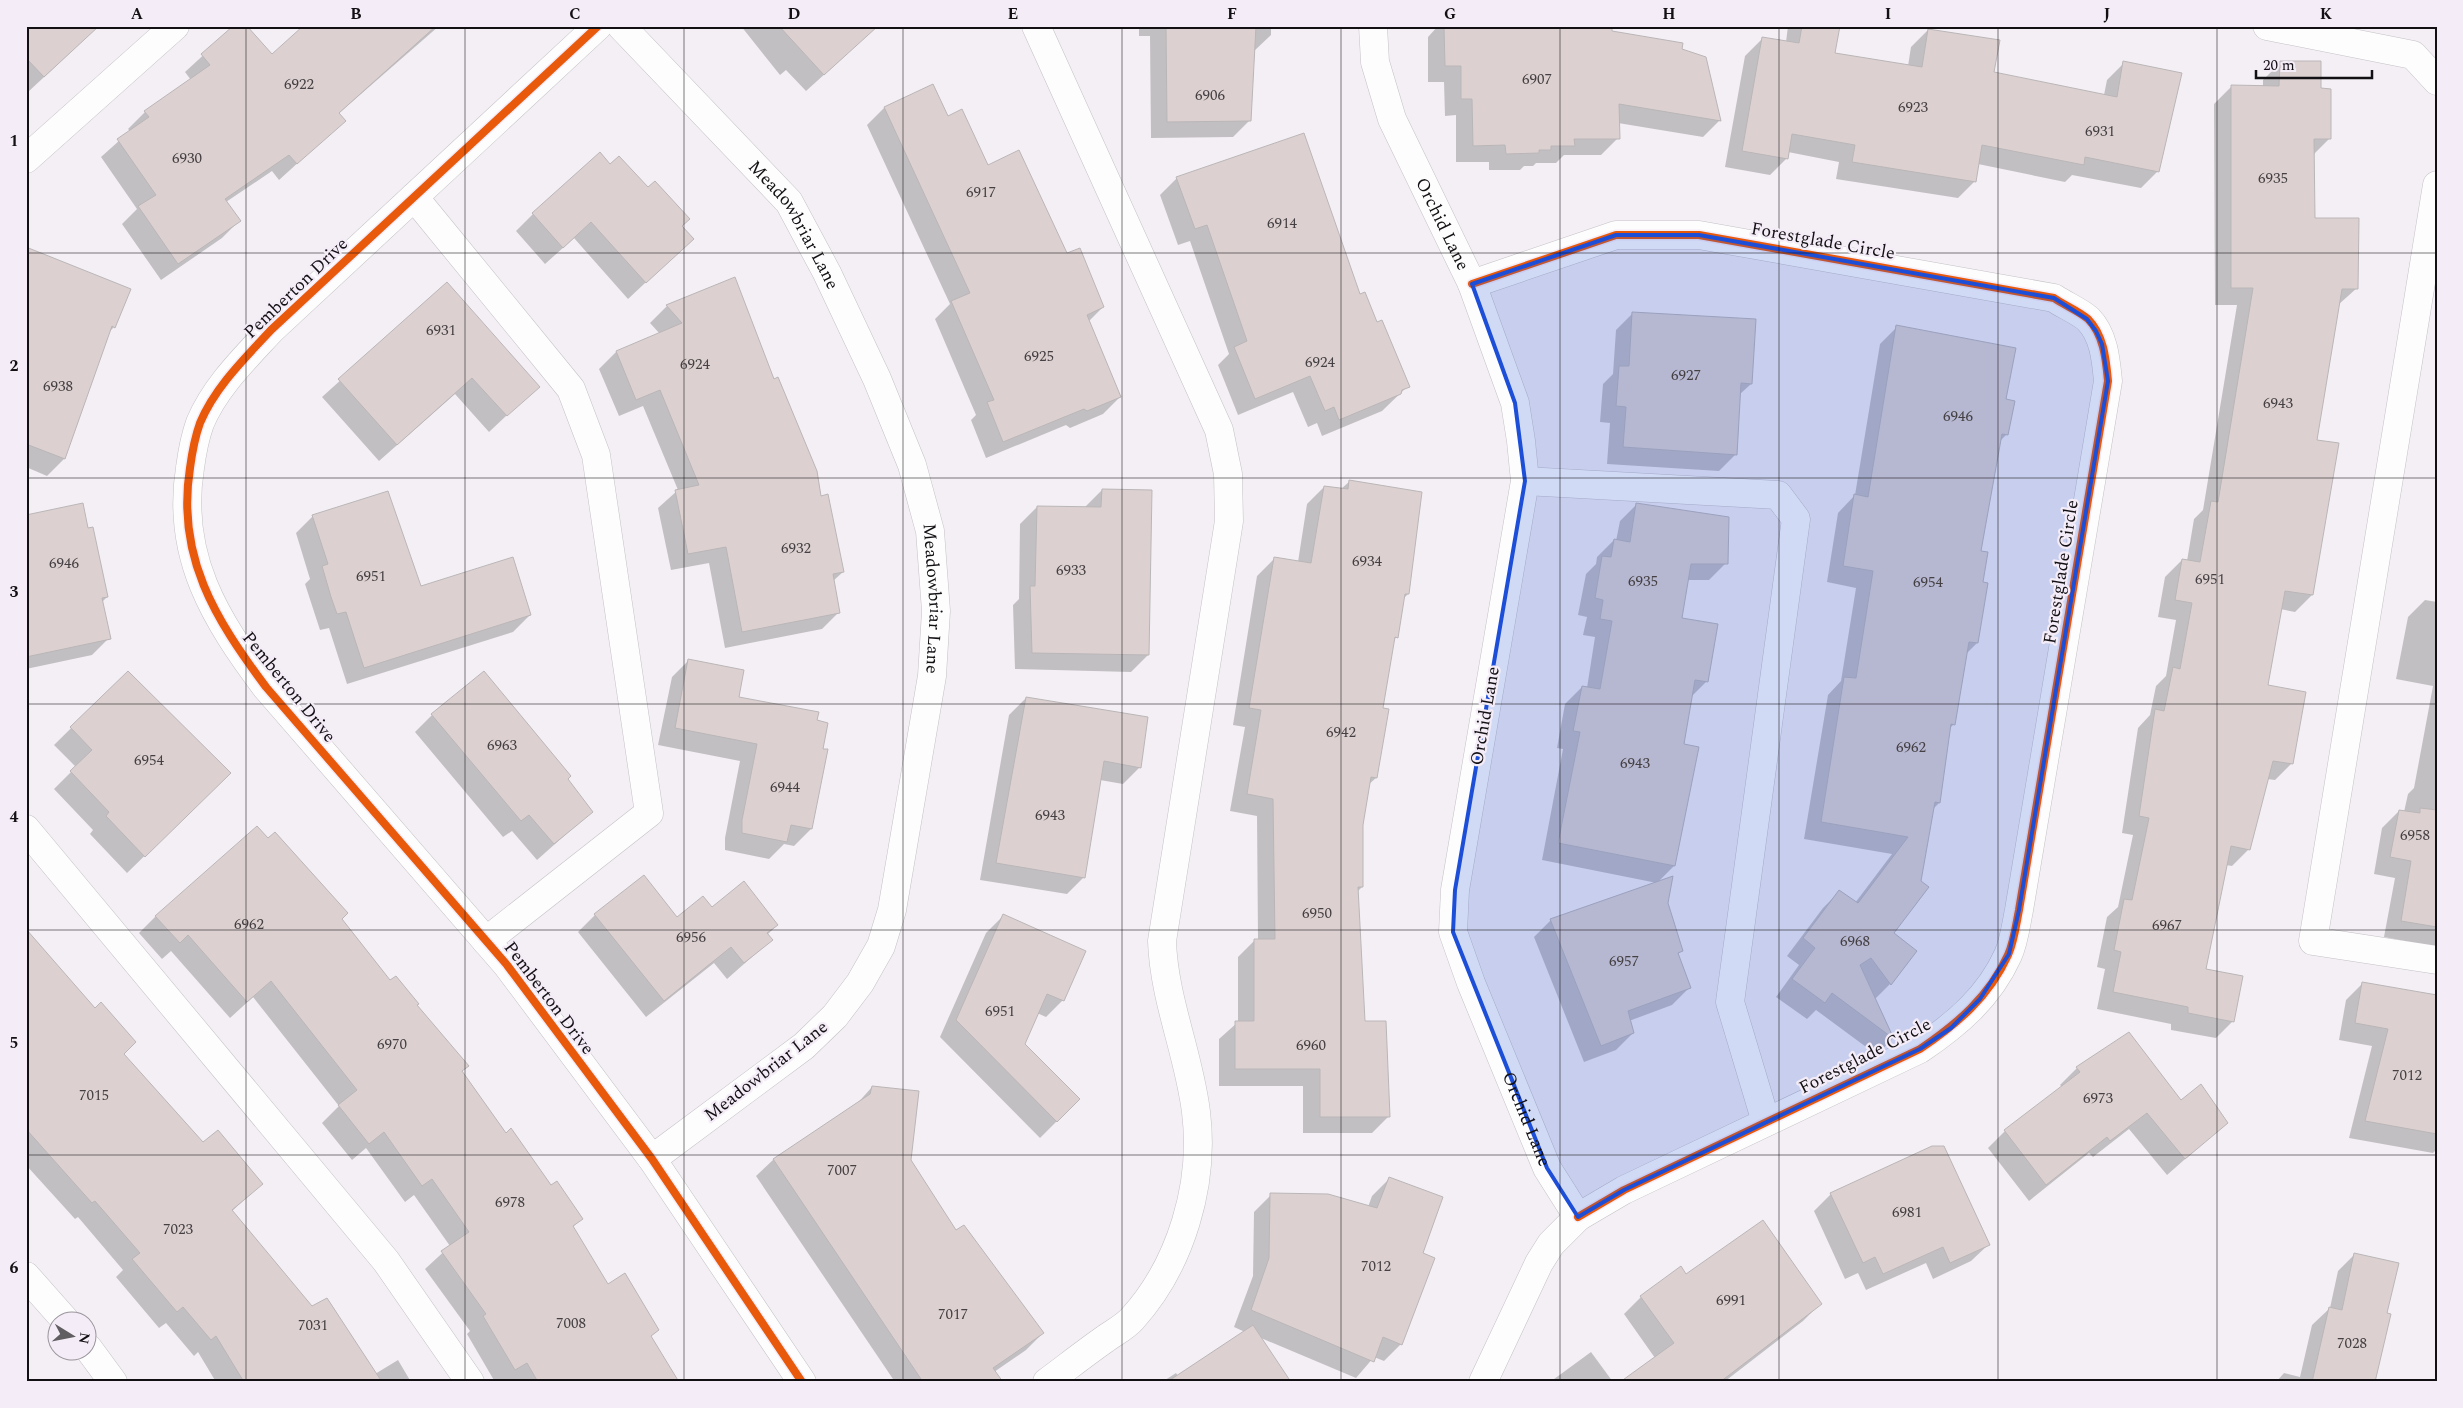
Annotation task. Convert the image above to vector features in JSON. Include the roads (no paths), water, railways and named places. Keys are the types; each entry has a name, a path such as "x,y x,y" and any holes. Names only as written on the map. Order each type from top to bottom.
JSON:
{"street":[{"path":"26,159 176,26"},
{"name":"Pemberton Drive","path":"598,26 271,330 234,370 216,395 200,424 192,453 186,493 187,528 194,563 209,599 230,639 266,687 507,965 652,1159 802,1382"},
{"name":"Meadowbriar Lane","path":"621,26 789,202 828,273 877,379 912,465 930,531 936,611 932,676 892,910 881,946 860,983 835,1016 804,1046 652,1159"},
{"path":"1036,26 1219,430 1228,474 1229,521 1162,941 1163,970 1196,1111 1197,1158 1191,1200 1178,1243 1161,1279 1131,1320 1046,1382"},
{"name":"Orchid Lane","path":"1373,26 1375,62 1392,119 1472,284 1515,404 1525,481 1455,890 1453,932 1471,983 1547,1168 1578,1217"},
{"path":"2268,26 2413,55 2437,81"},
{"path":"2437,185 2313,941 2437,960"},
{"path":"414,197 571,389 596,455 649,813 486,941"},
{"name":"Forestglade Circle","path":"1472,284 1616,235 1699,235 2054,298 2087,319 2102,344 2108,381 2021,900 2008,954 1992,984 1951,1028 1920,1049 1624,1190 1578,1217"},
{"path":"1525,481 1778,495 1796,519 1730,1002 1766,1122"},
{"path":"26,829 386,1261 470,1382"},
{"path":"1483,1382 1539,1263 1551,1244 1578,1217"},
{"path":"26,1276 56,1310"},
{"path":"97,1360 113,1382"}]}
